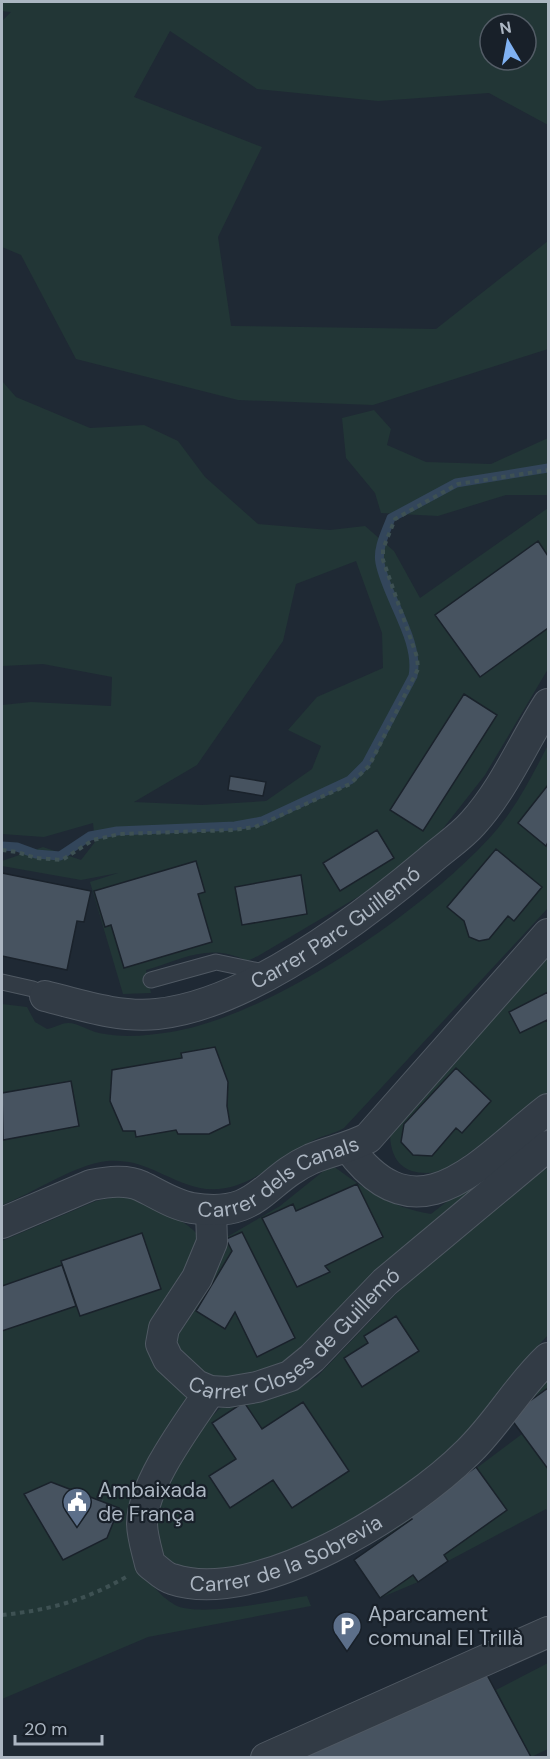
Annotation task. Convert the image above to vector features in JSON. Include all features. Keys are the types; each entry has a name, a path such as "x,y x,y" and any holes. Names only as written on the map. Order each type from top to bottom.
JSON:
{"street":[{"name":"Carrer Parc Guillemó","path":"45,996 122,1014 157,1014 208,1004 271,972 342,929 398,887 473,824 549,704"},
{"name":"Carrer dels Canals","path":"2,1223 91,1185 107,1182 140,1186 181,1205 211,1210 252,1202 294,1169 312,1159 349,1148 368,1138 549,934"},
{"path":"349,1148 370,1173 390,1186 429,1192 451,1185 549,1109"},
{"name":"Carrer Closes de Guillemó","path":"211,1210 212,1242 197,1278 164,1328 161,1344 175,1365 195,1385 210,1391 228,1392 257,1387 290,1376 312,1358 385,1282 549,1146"},
{"name":"Carrer de la Sobrevia","path":"150,1564 170,1579 192,1584 232,1583 319,1554 353,1537 400,1508 469,1451 549,1358"},
{"path":"150,1564 142,1522 148,1498 162,1465 210,1391"},
{"path":"266,1758 549,1632"}],"lane":[{"path":"151,980 216,962 226,962 256,973 271,972"},
{"path":"2,982 33,989 45,996"}],"path":[{"path":"2,850 36,858 62,860 93,840 120,834 255,826 350,784 369,766 418,669 417,657 383,560 383,549 395,519 458,484 549,470"},
{"path":"2,1615 45,1611 105,1589 150,1564"}],"green space":[{"path":"2,2 548,2 548,125 489,93 378,101 257,89 170,31 134,97 262,147 218,237 231,326 436,329 548,241 548,349 373,405 238,400 76,359 21,255 2,247 2,21 11,12 2,11"},
{"path":"2,381 16,397 90,428 144,425 178,441 205,477 258,524 330,530 365,526 394,551 420,598 548,508 548,669 485,775 441,831 395,875 258,956 247,961 234,955 221,953 196,954 146,970 151,993 123,994 90,882 118,873 81,880 2,866 2,861 43,847 81,860 95,842 93,823 44,837 2,834 2,705 31,702 111,706 112,677 43,664 2,666","holes":["356,561 382,633 383,668 317,697 288,730 321,746 312,769 266,801 202,805 134,802 197,765 283,641 296,584"]},
{"path":"374,410 391,429 387,445 426,462 491,464 548,438 548,495 506,495 438,516 381,513 375,493 346,458 342,418"},
{"path":"548,745 548,908 344,1128 314,1140 254,1178 222,1189 205,1189 186,1184 138,1164 107,1161 81,1168 2,1205 2,1004 27,1007 35,1022 47,1029 68,1023 99,1033 126,1036 171,1032 211,1022 255,1005 344,956 388,926 464,864 493,834 509,813"},
{"path":"548,954 548,1096 444,1171 414,1172 400,1164 395,1157 390,1136 420,1098"},
{"path":"548,1123 548,1135 487,1177 433,1222 285,1368 253,1376 220,1378 192,1367 182,1355 177,1337 226,1251 222,1240 280,1206 326,1169 333,1166 390,1202 431,1214"},
{"path":"548,1168 548,1335 525,1360 485,1414 437,1465 317,1546 235,1571 180,1570 156,1547 156,1510 190,1440 219,1409 240,1399 283,1394 317,1377 396,1294 468,1229 526,1182"},
{"path":"128,1194 191,1228 196,1233 200,1244 197,1256 189,1270 157,1313 147,1338 154,1355 181,1385 189,1403 138,1564 163,1597 187,1609 220,1609 307,1596 311,1606 148,1637 2,1699 2,1241 96,1201"},
{"path":"548,1373 548,1512 546,1509 448,1561 418,1582 380,1598 354,1560 522,1434 509,1416"},
{"path":"548,1663 548,1749 531,1757 496,1690"}],"building":[{"path":"538,541 548,556 548,628 480,677 435,615"},
{"path":"464,694 497,715 423,831 390,810"},
{"path":"230,776 266,782 263,796 228,790"},
{"path":"548,785 548,842 546,846 518,823"},
{"path":"377,830 394,858 340,891 323,863"},
{"path":"496,849 542,887 514,921 508,916 489,939 479,941 469,937 464,921 447,907"},
{"path":"196,861 205,892 198,894 212,942 124,968 111,925 105,927 94,891"},
{"path":"2,873 91,891 84,922 77,921 67,970 2,956"},
{"path":"301,875 307,914 242,925 235,887"},
{"path":"548,992 548,1023 547,1020 520,1033 509,1012"},
{"path":"215,1047 228,1082 227,1106 230,1124 209,1134 178,1134 176,1130 136,1137 135,1131 123,1131 110,1101 112,1070 182,1058 181,1053"},
{"path":"456,1068 491,1101 462,1133 456,1128 432,1156 413,1155 401,1142 404,1124"},
{"path":"71,1081 79,1126 3,1140 2,1093"},
{"path":"357,1184 383,1237 325,1266 330,1272 297,1287 262,1218 293,1204 296,1211"},
{"path":"242,1232 295,1338 257,1357 235,1312 225,1329 196,1311 232,1251 226,1239"},
{"path":"142,1233 161,1289 80,1316 61,1261"},
{"path":"62,1265 76,1306 2,1331 2,1286"},
{"path":"396,1316 419,1351 362,1387 344,1358 368,1343 364,1336"},
{"path":"548,1388 548,1469 509,1416"},
{"path":"244,1402 262,1429 303,1402 349,1471 292,1508 273,1480 230,1508 209,1476 236,1459 212,1423"},
{"path":"476,1467 507,1510 444,1555 448,1561 418,1582 413,1575 380,1598 354,1560 412,1519 409,1515"},
{"path":"51,1482 119,1508 107,1538 63,1560 24,1494"},
{"path":"486,1673 531,1757 309,1758 307,1755"}],"waterway":[{"path":"2,846 17,847 36,854 60,856 90,836 117,831 235,826 262,821 350,780 366,764 413,676 412,648 384,577 379,557 391,518 456,483 548,468"}],"place":[{"name":"Ambaixada de França","path":"77,1528"},
{"name":"Aparcament comunal El Trillà","path":"347,1652"}]}
